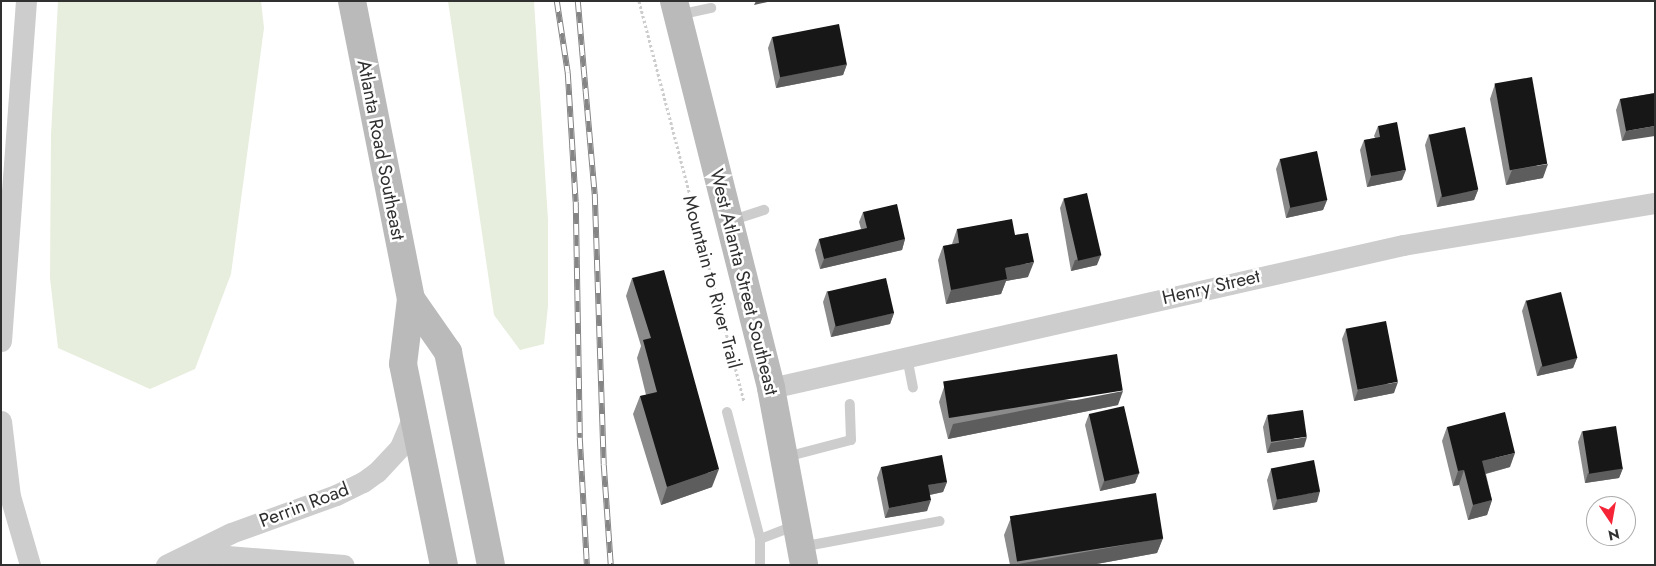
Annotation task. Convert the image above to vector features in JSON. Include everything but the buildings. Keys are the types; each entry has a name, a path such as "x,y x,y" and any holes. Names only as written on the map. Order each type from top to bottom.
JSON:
{"main road":[{"name":"Atlanta Road Southeast","path":"352,8 410,299 403,364 444,565"},
{"name":"West Atlanta Street Southeast","path":"675,8 771,388 800,546"},
{"name":"Atlanta Road Southeast","path":"410,299 448,352 492,565"}],"street":[{"path":"1,341 26,1"},
{"name":"Henry Street","path":"771,388 1404,245 1655,203"},
{"name":"Perrin Road","path":"166,565 231,533 336,495 363,482 377,472 400,447 414,414"},
{"path":"1,421 10,496 30,565"},
{"name":"Perrin Road","path":"166,565 227,556 344,565"}],"lane":[{"path":"675,8 711,8"},
{"path":"729,221 764,210"},
{"path":"906,357 913,386"},
{"path":"784,458 852,440 850,404"},
{"path":"727,412 760,540 760,565"},
{"path":"760,540 800,546 940,521"}],"path":[{"name":"Mountain to River Trail","path":"639,1 744,405"}],"green space":[{"path":"58,1 261,1 264,28 231,274 195,369 150,389 58,348 50,278 51,135"},
{"path":"448,1 534,1 548,220 548,306 544,344 520,350 494,315"}],"railway":[{"path":"557,1 568,73 576,202 580,438 587,565"},
{"path":"578,1 595,194 604,465 611,565"}]}
